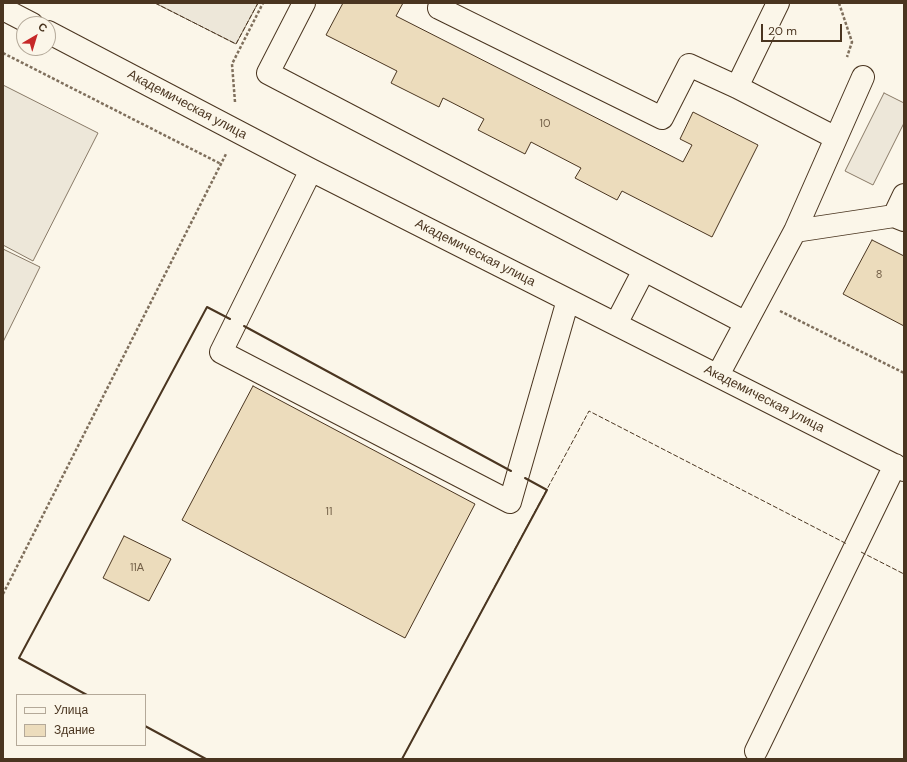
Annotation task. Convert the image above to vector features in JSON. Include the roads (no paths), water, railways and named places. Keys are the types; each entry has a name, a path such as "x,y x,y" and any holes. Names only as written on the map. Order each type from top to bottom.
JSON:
{"street":[{"path":"304,3 268,73 746,323"},
{"path":"442,3 439,8 662,118 689,65 737,87 836,138"},
{"path":"737,87 778,3"},
{"path":"3,9 17,16"},
{"name":"Академическая улица","path":"56,36 237,132 900,467"},
{"path":"718,375 795,230 863,78"},
{"path":"312,170 221,352 510,502 568,300"},
{"path":"795,230 899,218 904,195"},
{"path":"616,324 644,270"},
{"path":"756,751 900,467"}]}
